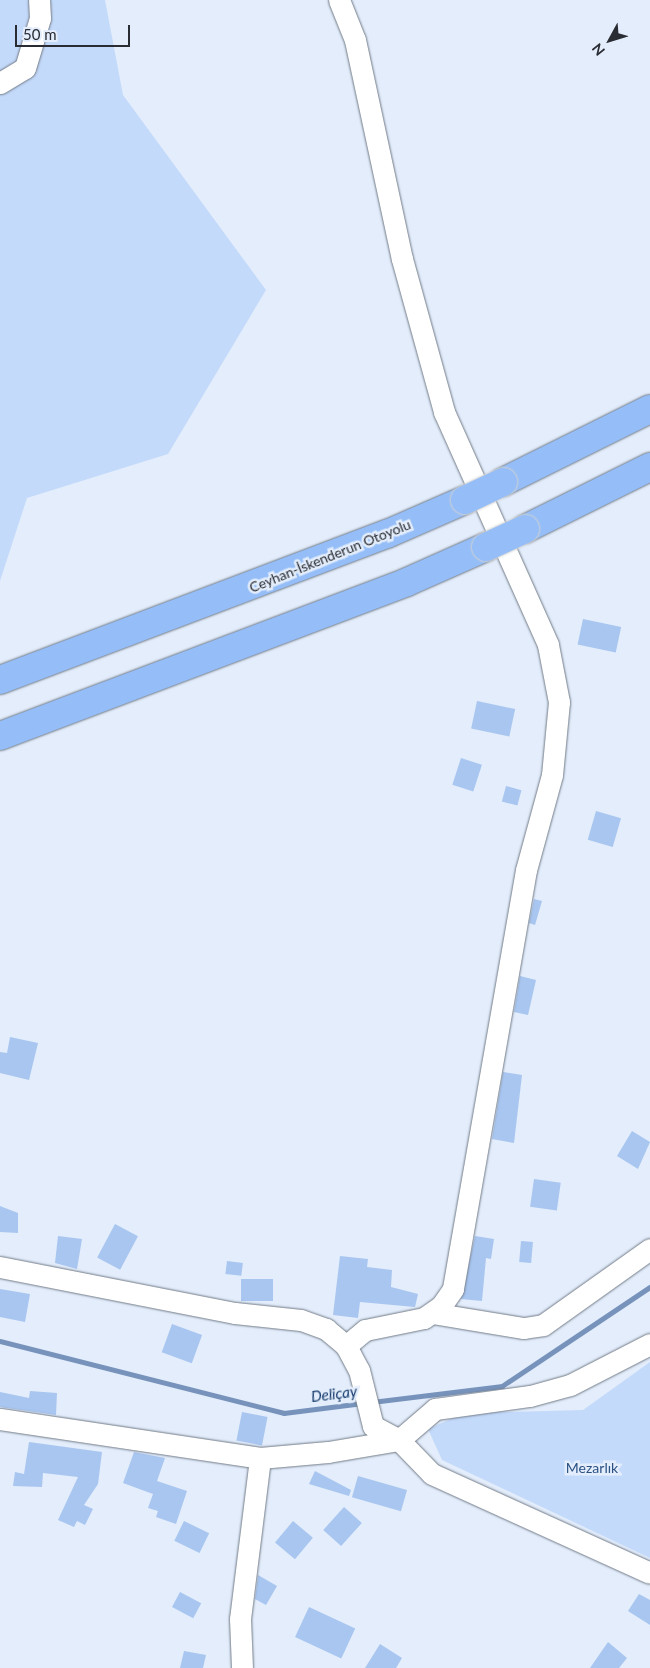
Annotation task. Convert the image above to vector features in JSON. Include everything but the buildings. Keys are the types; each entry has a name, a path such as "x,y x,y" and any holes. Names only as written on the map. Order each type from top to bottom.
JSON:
{"highway":[{"name":"Ceyhan-İskenderun Otoyolu","path":"0,680 387,534 465,500 650,410"},
{"path":"0,736 389,590 525,529 650,468"}],"street":[{"path":"0,83 26,68 40,18 39,0"},
{"path":"339,0 355,40 402,259 444,412 548,645 559,702 552,775 526,870 461,1254 453,1289 432,1313"},
{"path":"346,1346 365,1330 432,1313 524,1328 543,1325 650,1249"},
{"path":"0,1267 235,1313 301,1320 326,1328 346,1346 359,1370 373,1426 399,1440 432,1474 650,1573"},
{"path":"0,1419 260,1458 399,1440 434,1408 570,1385 650,1344"},
{"path":"242,1668 240,1619 260,1458"}],"green space":[{"path":"0,0 105,0 123,95 266,290 168,454 27,498 0,581"},
{"name":"Mezarlık","path":"650,1362 650,1558 442,1460 428,1429 464,1413 583,1410"}],"waterway":[{"name":"Deliçay","path":"372,1402 502,1386 650,1287"},
{"name":"Deliçay","path":"0,1341 284,1413 362,1403"}]}
